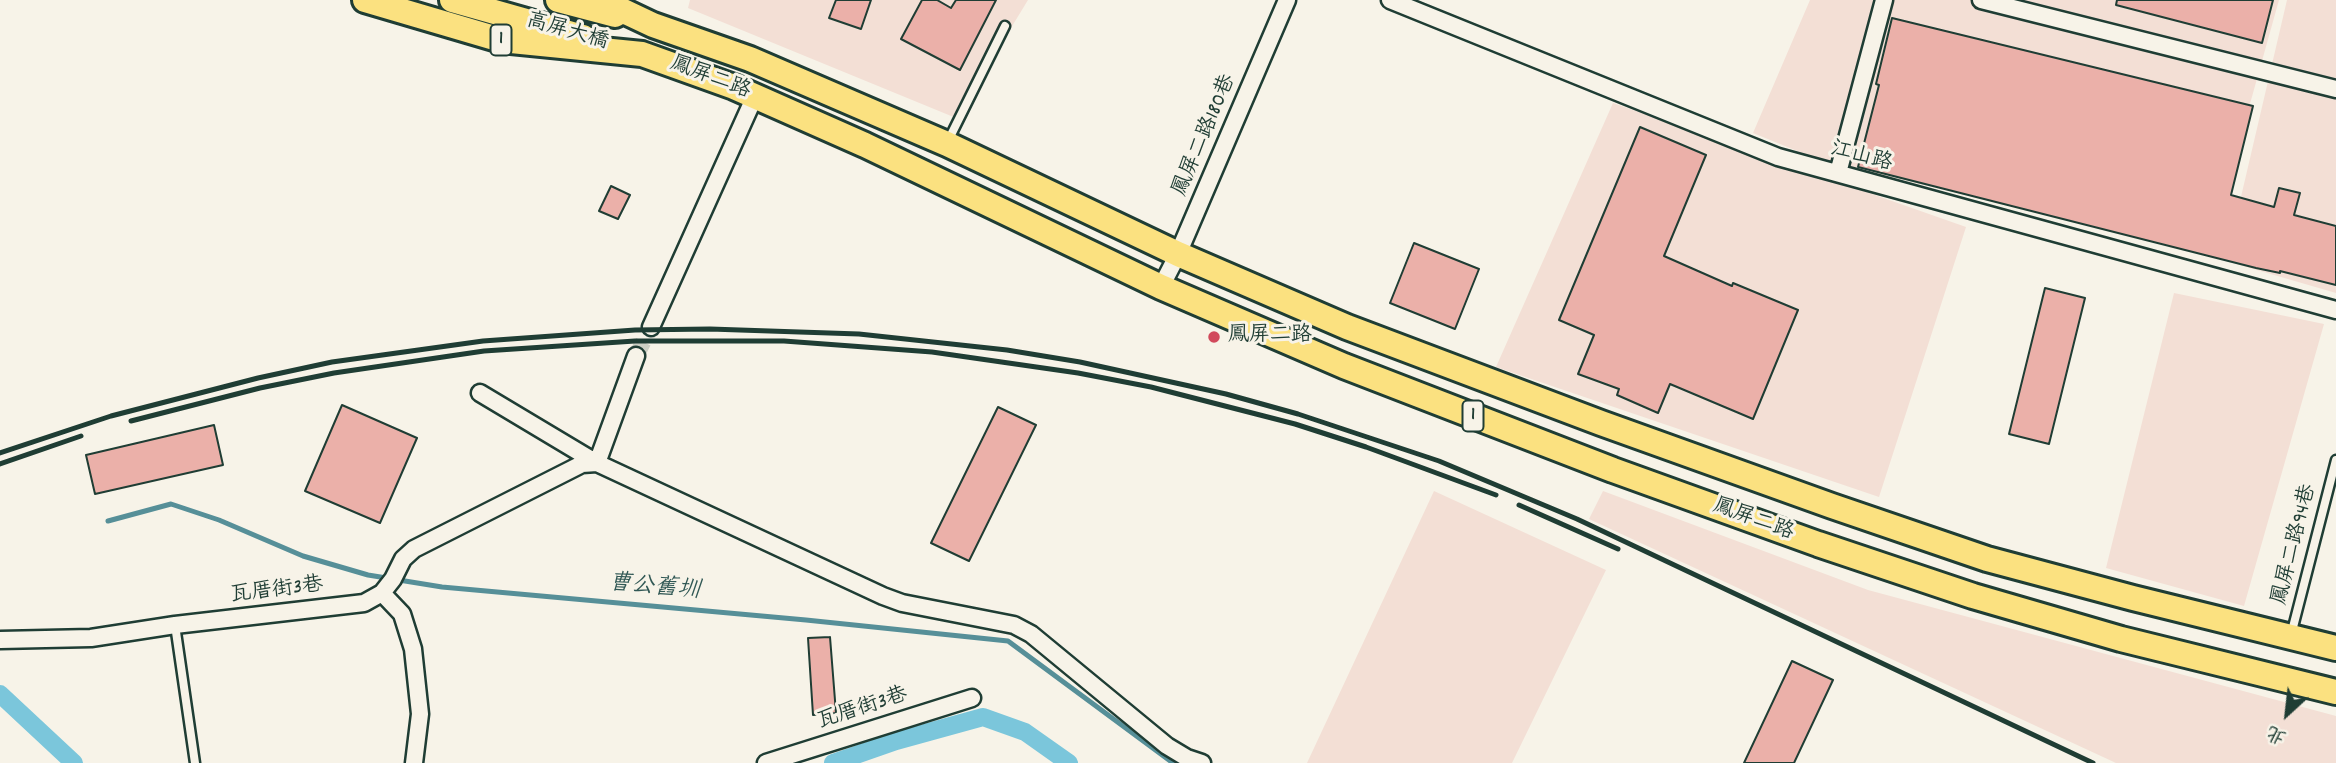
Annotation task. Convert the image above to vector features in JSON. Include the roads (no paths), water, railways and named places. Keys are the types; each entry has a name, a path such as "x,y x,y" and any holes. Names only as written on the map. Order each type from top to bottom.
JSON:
{"main road":[{"name":"鳳屏二路","path":"365,0 501,40 642,54 755,96 865,145 1161,287 1344,366 1626,474 1818,544 1973,596 2120,639 2336,691"},
{"name":"高屏大橋","path":"452,0 642,54"},
{"name":"高屏大橋","path":"558,0 653,25"},
{"name":"鳳屏二路","path":"600,0 653,25 750,59 947,144 1178,254 1347,327 1642,438 1987,558 2336,648"},
{"path":"1626,474 1642,438"}],"street":[{"name":"鳳屏二路180巷","path":"1161,287 1178,254 1287,0"},
{"name":"江山路","path":"1390,0 1778,157 2336,310"},
{"path":"1838,173 1884,0"},
{"path":"1981,0 2336,89"},
{"path":"651,327 755,96"},
{"path":"597,463 636,356"},
{"path":"480,393 597,463 883,596 902,603 1014,625 1031,634 1167,746 1202,763"},
{"path":"414,763 420,714 413,649 402,614 385,588 403,559 414,549 582,464 597,463"},
{"name":"瓦厝街3巷","path":"0,640 91,638 175,625 364,603 385,588"},
{"name":"瓦厝街3巷","path":"766,763 972,698"}],"lane":[{"path":"947,144 1005,26"},
{"name":"鳳屏二路94巷","path":"2291,638 2336,460"},
{"path":"175,625 195,763"}],"waterway":[{"name":"曹公舊圳","path":"108,521 171,504 219,520 303,556 368,575 442,587 1008,641 1173,763"},
{"path":"0,694 74,763"},
{"path":"833,763 896,741 983,717 1025,732 1069,763"}],"tunnel":[{"path":"636,356 651,327"}],"railway":[{"path":"0,453 111,416 258,378 332,362 483,341 635,330 710,329 859,334 1007,350 1080,362 1226,394 1298,414 1439,461 1577,519 2093,763"},
{"path":"131,421 260,388 334,373 484,351 635,341 784,341 932,352 1078,373 1151,387 1295,424 1496,495"},
{"path":"0,464 81,436"},
{"path":"1519,505 1618,549"}],"place":[{"name":"鳳屏二路","path":"1214,337"}]}
